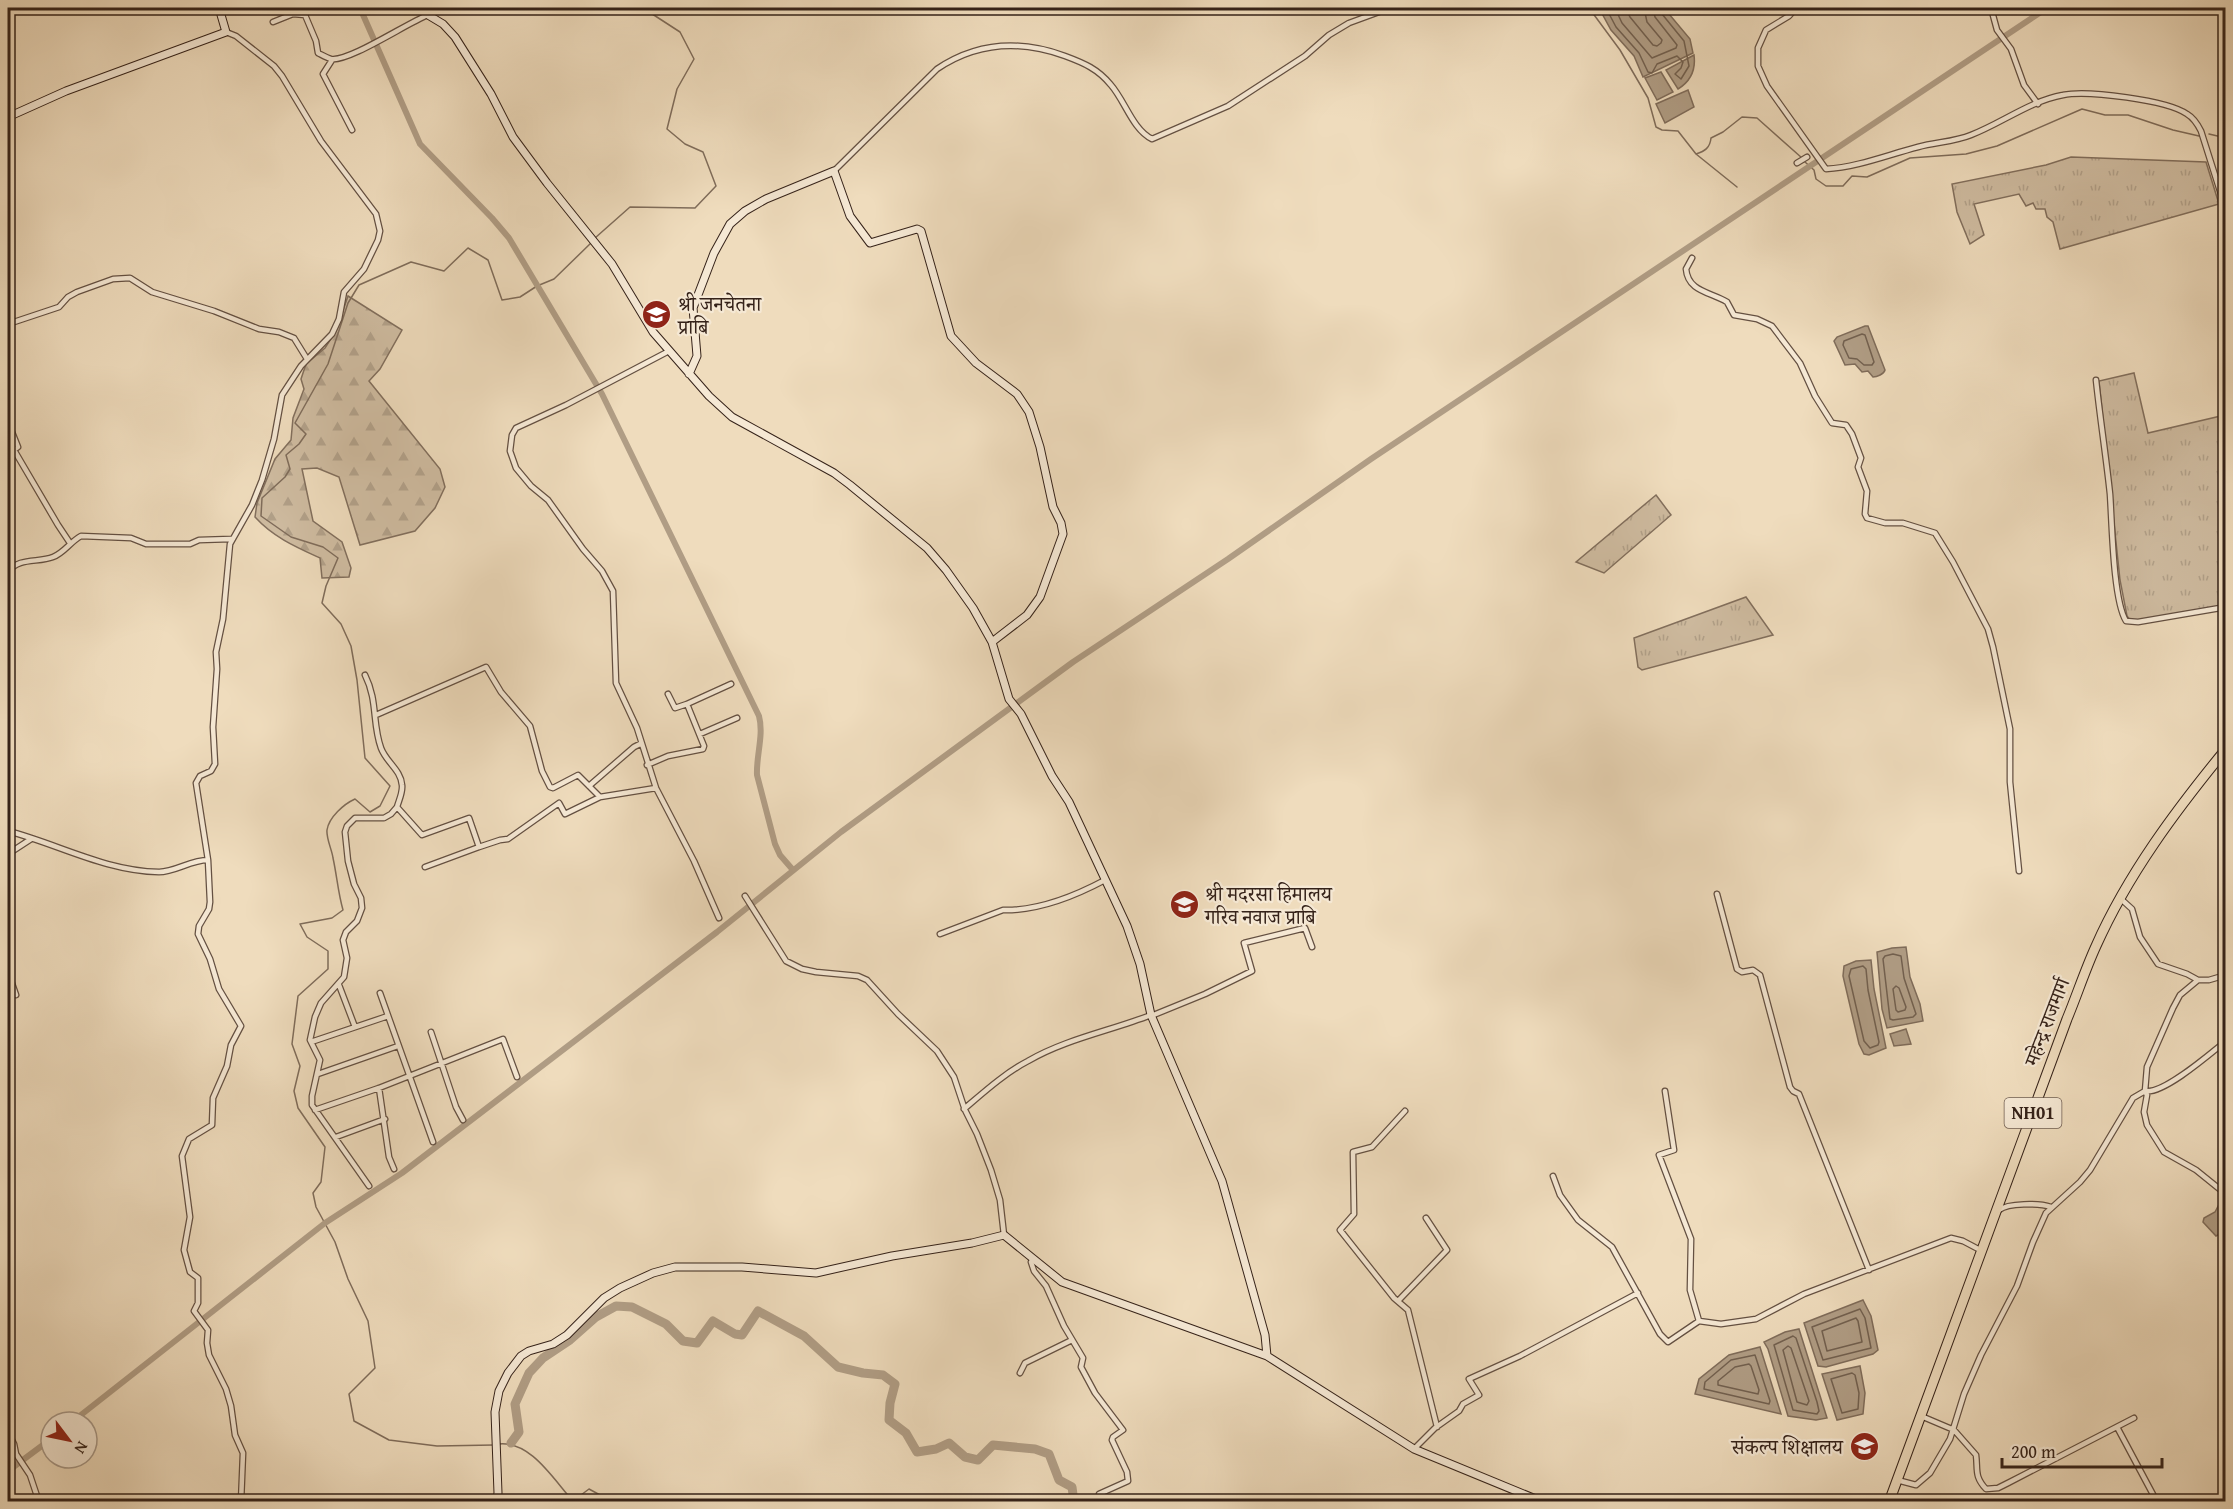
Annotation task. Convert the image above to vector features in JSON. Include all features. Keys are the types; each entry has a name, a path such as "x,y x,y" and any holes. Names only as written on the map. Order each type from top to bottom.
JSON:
{"highway":[{"name":"महेन्द्र राजमार्ग","path":"1889,1502 2097,944 2136,870 2178,807 2226,750"}],"street":[{"path":"219,8 226,32"},
{"path":"689,374 697,356 693,308 714,253 730,224 766,198 834,171 937,69 950,60 994,46 1022,45 1042,48 1090,66 1112,85 1142,131 1152,140 1227,106 1305,56 1329,35 1349,23 1390,8"},
{"path":"1796,8 1789,16 1766,30 1758,48 1758,66 1767,86 1826,169 1853,166 1880,160 1918,147 1954,141 2060,95 2086,93 2168,106 2188,114 2202,131 2226,210"},
{"path":"1991,8 1997,30 2011,50 2025,86 2038,104"},
{"path":"352,130 323,74 332,60 353,54 427,11 455,37 491,94 513,137 612,264 653,332 720,408 732,417 834,473 927,548 962,590 992,642 1009,699 1021,714 1052,776 1069,802 1136,950 1151,1015 1222,1181 1265,1335 1267,1356"},
{"path":"273,22 293,14 305,15 316,41 318,53 332,60"},
{"path":"8,117 66,91 226,32 236,36 274,66 321,141 372,208 380,225 378,240 368,262 344,292 339,319 332,334 296,372 281,399 274,439 262,480 252,505 231,539 224,619 216,652 213,727 215,764 211,771 200,776 196,783 208,860 210,905 198,926 198,934 210,959 219,989 241,1026 231,1045 226,1066 213,1098 212,1125 189,1139 182,1156 190,1217 184,1250 190,1272 198,1278 198,1303 194,1311 208,1330 209,1355 226,1389 235,1435 243,1453 241,1502"},
{"path":"1797,163 1807,157"},
{"path":"834,171 850,216 870,243 917,229 921,231 951,336 976,363 1017,394 1029,412 1053,507 1061,523 1063,534 1040,597 1027,615 992,642"},
{"path":"1692,258 1686,269 1691,284 1727,302 1734,315 1756,319 1772,326 1800,363 1815,396 1832,423 1846,425 1861,458 1858,467 1867,491 1865,514 1867,518 1886,523 1902,523 1935,533 1953,562 1988,629 1997,662 2010,729 2009,764 2019,871"},
{"path":"8,324 59,307 68,297 77,292 113,279 130,278 152,292 294,338 307,359"},
{"path":"669,351 594,391 516,428 512,435 510,452 516,468 531,486 548,500 583,549 602,571 613,591 616,683 637,728 640,744 656,788 694,861 719,918"},
{"path":"2096,380 2119,594 2126,621 2138,622 2226,607"},
{"path":"8,422 18,447 14,450 70,543"},
{"path":"8,572 19,563 57,556 81,536 131,538 146,544 190,544 200,540 231,539"},
{"path":"376,715 486,667 501,692 530,726 542,771 550,787 559,786 578,775 600,797"},
{"path":"365,675 374,696 376,733 382,751 398,772 403,788 397,807 391,814 384,818 355,818 347,826 345,832 348,861 354,884 361,898 362,908 357,921 346,932 343,940 347,958 346,969 339,985 321,1003 312,1028 311,1042 320,1060 312,1096 315,1110 369,1186"},
{"path":"668,694 675,708 731,684"},
{"path":"647,765 668,756 700,750 704,746 687,704"},
{"path":"700,734 737,718"},
{"path":"589,786 640,744"},
{"path":"425,867 500,840 508,840 559,803 565,814 600,797 656,788"},
{"path":"397,807 422,835 469,818 479,847"},
{"path":"8,831 87,858 160,872 208,860"},
{"path":"8,854 31,839"},
{"path":"940,934 1003,910 1014,910 1061,899 1106,880"},
{"path":"1717,894 1737,969 1742,972 1754,970 1760,975 1790,1087 1799,1094 1869,1270"},
{"path":"746,897 786,961 802,969 832,975 850,975 867,980 937,1051 954,1077 964,1109 991,1170 1000,1200 1004,1235 1062,1282 1267,1356 1414,1449 1544,1502"},
{"path":"2121,899 2132,909 2140,937 2158,964 2198,980 2209,980 2226,975"},
{"path":"964,1109 1028,1060 1071,1041 1151,1015 1205,994 1252,971 1244,943 1305,928 1312,947"},
{"path":"8,972 16,995"},
{"path":"2198,980 2180,995 2147,1067 2145,1091 2147,1095 2144,1112 2147,1125 2164,1152 2196,1170 2222,1191"},
{"path":"339,985 355,1027"},
{"path":"380,993 433,1142"},
{"path":"311,1042 388,1016"},
{"path":"431,1032 463,1120"},
{"path":"315,1110 409,1077 503,1039 517,1077"},
{"path":"1897,1480 1916,1485 1923,1480 1936,1463 1953,1430 1964,1394 1981,1355 2014,1294 2040,1223 2051,1207 2085,1176 2117,1128 2133,1098 2145,1091 2150,1092 2161,1088 2226,1041"},
{"path":"318,1074 398,1046"},
{"path":"379,1088 394,1169"},
{"path":"1665,1092 1674,1150 1659,1155 1691,1239 1690,1290 1699,1321"},
{"path":"1405,1111 1372,1147 1353,1152 1354,1214 1340,1230 1374,1275 1407,1310 1437,1427"},
{"path":"336,1137 385,1119"},
{"path":"1552,1176 1560,1195 1578,1220 1612,1247 1659,1334 1668,1342 1699,1321 1721,1324 1756,1319 1804,1294 1951,1238 1963,1241 1982,1251"},
{"path":"1996,1213 2005,1206 2026,1206 2035,1203 2051,1207"},
{"path":"1398,1300 1447,1250 1426,1218"},
{"path":"496,1502 498,1493 495,1412 499,1391 508,1373 521,1356 529,1351 553,1344 567,1335 604,1298 620,1288 652,1273 675,1268 742,1267 816,1273 1004,1235"},
{"path":"1033,1259 1031,1262 1034,1270 1046,1286 1056,1310 1083,1358 1081,1367 1095,1393 1123,1430 1112,1440 1128,1481 1099,1494 1100,1502"},
{"path":"1414,1449 1437,1427 1459,1411 1463,1404 1479,1395 1469,1379 1520,1356 1638,1293"},
{"path":"1020,1373 1025,1364 1072,1340"},
{"path":"1921,1416 1953,1430 1976,1455 1975,1467 1981,1484 1986,1489 1998,1488 2134,1418"},
{"path":"2117,1427 2157,1502"},
{"path":"8,1432 18,1457 29,1473 39,1502"},
{"path":"1733,1499 1750,1502"}],"green space":[{"path":"2071,157 2206,162 2219,204 2060,249 2053,222 2047,217 2045,209 2036,209 2033,203 2026,206 2019,194 1974,204 1984,235 1970,244 1957,212 1952,184 2046,165"},
{"path":"348,296 402,330 380,369 369,381 440,469 445,487 435,508 415,531 360,545 339,477 317,468 302,469 313,521 342,542 351,568 349,577 322,578 320,558 277,536 255,517 257,503 275,459 291,440 293,418 304,389 301,379 306,364 325,348 336,331"},
{"path":"2134,373 2148,433 2225,415 2225,605 2139,620 2130,620 2127,616 2120,580 2099,381"},
{"path":"1656,495 1671,515 1604,573 1576,562"},
{"path":"1746,597 1773,635 1642,670 1638,667 1634,638"}],"water":[{"path":"1599,8 1664,8 1690,39 1693,53 1643,77 1634,56 1611,30"},
{"path":"1694,55 1692,75 1678,89 1666,70"},
{"path":"1661,72 1673,92 1657,100 1645,78"},
{"path":"1688,90 1694,107 1665,123 1656,104"},
{"path":"1868,326 1885,370 1875,377 1868,371 1862,372 1855,364 1845,365 1834,341 1837,337"},
{"path":"1906,947 1910,977 1920,1004 1923,1021 1887,1028 1882,1009 1877,952"},
{"path":"1871,960 1874,989 1886,1048 1869,1055 1864,1054 1859,1044 1843,976 1844,966 1856,961"},
{"path":"1906,1029 1911,1044 1894,1046 1890,1034"},
{"path":"2225,1193 2225,1231 2216,1236 2203,1222 2204,1218 2215,1212"},
{"path":"1863,1300 1871,1316 1878,1350 1873,1354 1826,1367 1818,1366 1804,1323"},
{"path":"1799,1329 1827,1418 1816,1420 1788,1416 1764,1342 1785,1332"},
{"path":"1760,1347 1781,1414 1695,1394 1699,1379 1729,1355"},
{"path":"1860,1366 1865,1393 1863,1414 1837,1420 1822,1374"}],"waterway":[{"path":"360,8 420,144 509,238 602,394 759,716 761,731 757,775 775,844 780,855 793,870"},
{"path":"595,238 630,207 695,208 716,186 703,152 685,144 667,129 677,89 694,59 680,32 643,8"},
{"path":"1589,8 1620,50 1648,98 1656,127 1662,130 1678,131 1696,154 1737,187"},
{"path":"87,1410 325,1223 402,1173 717,932 841,832 1073,662 1228,559 1371,459 2047,8"},
{"path":"1805,162 1814,170 1816,179 1826,186 1843,186 1852,176 1867,177 1910,158 1966,154 1997,146 2082,109 2105,115 2128,115 2199,136"},
{"path":"1696,154 1706,149 1711,138 1742,117 1757,118 1802,158"},
{"path":"2209,134 2226,138"},
{"path":"494,1445 437,1446 389,1440 354,1421 349,1394 375,1368 368,1321 348,1279 335,1242 316,1207 313,1193 321,1182 325,1147 298,1108 294,1091 300,1066 292,1044 298,996 328,969 328,951 307,937 300,924 332,918 343,910 327,837 328,825 346,804 355,799 370,812 380,806 390,786 365,758 351,646 341,624 322,603 326,586 338,558 323,547 291,537 261,516 262,498 285,477 290,469 286,455 299,444 306,434 295,423 328,364 348,303 359,285 411,262 444,271 468,248 488,260 502,300 520,297 554,279 592,242"},
{"path":"511,1443 519,1432 515,1404 529,1373 543,1358 570,1340 596,1317 616,1306 632,1307 666,1324 683,1341 697,1343 713,1321 735,1334 742,1335 758,1311 804,1336 838,1367 883,1375 895,1384 890,1403 889,1420 906,1433 917,1452 936,1449 949,1443 965,1457 978,1460 993,1445 1035,1449 1049,1454 1059,1480 1072,1487 1074,1502"},
{"path":"499,1444 511,1445 531,1455 573,1501 589,1489 600,1495 601,1502"},
{"path":"8,1471 39,1448"}],"place":[{"name":"श्री जनचेतना प्राबि","path":"657,315"},
{"name":"श्री मदरसा हिमालय गरिव नवाज प्राबि","path":"1184,905"},
{"name":"संकल्प शिक्षालय","path":"1864,1447"}]}
